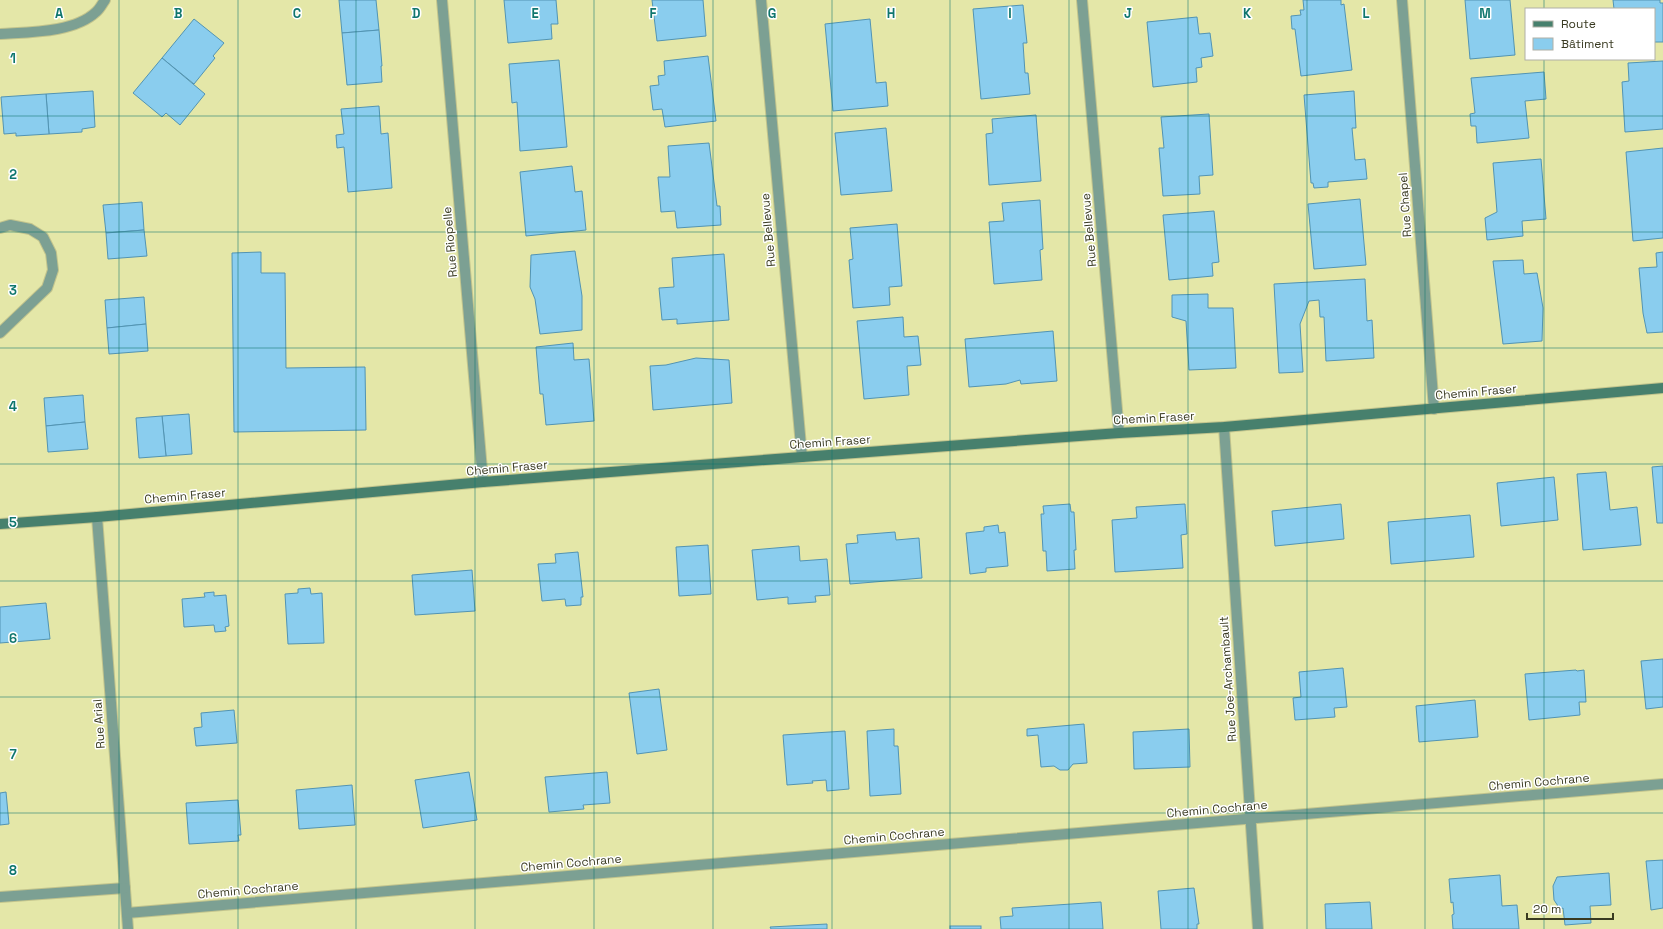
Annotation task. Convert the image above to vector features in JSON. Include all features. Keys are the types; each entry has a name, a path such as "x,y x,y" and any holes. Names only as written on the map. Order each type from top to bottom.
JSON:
{"street":[{"path":"0,34 54,29 77,24 96,13 105,0"},
{"name":"Rue Riopelle","path":"442,0 483,482"},
{"name":"Rue Bellevue","path":"761,0 802,457"},
{"name":"Rue Bellevue","path":"1082,0 1119,433"},
{"name":"Rue Chapel","path":"1402,0 1434,409"},
{"path":"0,228 10,225 30,228 43,238 51,253 53,270 47,288 0,333"},
{"name":"Chemin Fraser","path":"0,524 97,517 483,482 1119,433 1224,427 1663,388"},
{"name":"Rue Joe-Archambault","path":"1224,427 1258,929"},
{"name":"Rue Arial","path":"97,517 128,929"},
{"name":"Chemin Cochrane","path":"126,913 1663,784"},
{"path":"0,897 125,888"}],"building":[{"path":"339,0 376,0 379,30 342,33"},
{"path":"504,0 556,0 558,24 551,24 552,39 508,43"},
{"path":"652,0 703,0 706,36 657,41"},
{"path":"1303,0 1341,0 1341,5 1344,4 1352,70 1301,76 1295,29 1292,29 1291,16 1301,15 1300,10 1304,10"},
{"path":"1465,0 1510,0 1515,55 1470,59"},
{"path":"1613,0 1660,0 1660,3 1663,3 1663,42 1655,42 1655,8 1614,8"},
{"path":"1023,5 1027,43 1023,43 1025,73 1028,73 1030,94 981,99 973,9"},
{"path":"1197,17 1199,34 1210,33 1213,56 1201,58 1202,67 1196,68 1197,82 1153,87 1147,22"},
{"path":"194,19 224,43 213,56 215,58 194,84 162,58"},
{"path":"870,19 876,83 886,82 888,106 833,111 825,24"},
{"path":"379,30 382,82 347,85 342,33"},
{"path":"708,56 716,121 665,127 662,109 653,110 650,86 659,85 658,76 665,75 664,61"},
{"path":"162,58 205,94 180,125 166,113 162,117 133,93"},
{"path":"559,60 567,147 520,151 517,102 512,103 509,64"},
{"path":"1663,61 1663,129 1625,132 1622,82 1629,81 1628,63"},
{"path":"1544,72 1546,99 1525,101 1529,138 1477,143 1476,126 1471,126 1470,114 1475,113 1471,78"},
{"path":"93,91 95,127 82,129 82,132 49,134 46,94"},
{"path":"1354,91 1356,128 1352,128 1355,160 1365,159 1367,179 1328,182 1328,187 1314,188 1313,183 1311,183 1304,95"},
{"path":"46,94 49,134 16,136 16,133 4,134 1,97"},
{"path":"379,106 381,134 388,133 392,188 348,192 344,147 337,148 336,135 344,134 341,109"},
{"path":"1209,114 1213,175 1199,176 1200,194 1163,196 1159,148 1164,148 1161,117"},
{"path":"1036,115 1041,181 989,185 986,134 993,133 992,119"},
{"path":"886,128 892,191 841,195 835,133"},
{"path":"709,143 717,206 720,206 721,225 677,228 675,211 661,212 658,177 670,177 668,146"},
{"path":"1663,148 1663,238 1633,241 1626,152"},
{"path":"1541,159 1546,219 1522,221 1523,236 1487,240 1485,218 1497,212 1493,163"},
{"path":"572,166 575,192 582,191 586,230 526,236 520,172"},
{"path":"1360,199 1366,265 1314,269 1308,204"},
{"path":"1040,200 1043,249 1040,250 1042,280 994,284 989,222 1004,221 1002,203"},
{"path":"142,202 144,230 106,233 103,205"},
{"path":"1214,211 1219,262 1212,263 1213,276 1169,280 1163,215"},
{"path":"897,224 902,286 889,287 890,305 853,308 849,260 853,259 850,228"},
{"path":"144,230 147,256 108,259 106,233"},
{"path":"575,251 582,296 582,330 540,334 535,299 530,287 531,255"},
{"path":"261,252 261,273 285,273 286,368 365,367 366,430 234,432 232,253"},
{"path":"1663,252 1663,332 1647,333 1643,313 1639,268 1657,267 1656,253"},
{"path":"724,254 729,320 677,324 677,319 662,320 659,288 674,287 672,258"},
{"path":"1523,260 1524,274 1537,273 1543,308 1542,341 1503,344 1493,261"},
{"path":"1365,279 1367,321 1372,320 1374,358 1326,361 1324,317 1320,317 1319,300 1309,301 1300,324 1303,372 1279,373 1274,284"},
{"path":"1208,294 1208,308 1233,308 1236,368 1189,370 1186,321 1172,317 1172,295"},
{"path":"144,297 146,324 107,328 105,300"},
{"path":"903,317 904,337 918,336 921,365 907,366 909,395 864,399 857,321"},
{"path":"146,324 148,351 109,354 107,328"},
{"path":"1053,331 1057,381 1021,384 1020,380 1006,384 969,387 965,339"},
{"path":"573,343 574,360 589,359 594,421 546,425 543,394 540,394 536,347"},
{"path":"696,358 729,360 732,403 653,410 650,366 666,365"},
{"path":"83,395 85,422 46,426 44,398"},
{"path":"189,414 192,454 166,456 162,416"},
{"path":"162,416 166,456 139,458 136,418"},
{"path":"85,422 88,449 48,452 46,426"},
{"path":"1663,466 1663,523 1657,523 1652,467"},
{"path":"1606,472 1610,510 1637,507 1641,545 1583,550 1577,474"},
{"path":"1554,477 1558,520 1501,526 1497,483"},
{"path":"1070,504 1071,512 1074,512 1076,550 1074,550 1075,569 1047,571 1046,551 1043,551 1041,514 1044,514 1043,506"},
{"path":"1185,504 1187,534 1181,535 1183,568 1115,572 1112,520 1137,518 1136,507"},
{"path":"1341,504 1344,539 1275,546 1272,511"},
{"path":"1470,515 1474,557 1391,564 1388,522"},
{"path":"998,525 999,533 1005,532 1008,566 986,568 986,572 970,574 966,533 984,531 984,527"},
{"path":"895,532 896,540 919,538 922,578 850,584 846,544 858,543 857,535"},
{"path":"708,545 711,594 679,596 676,547"},
{"path":"799,546 800,561 827,559 830,595 815,596 816,602 788,604 788,597 757,600 752,550"},
{"path":"578,552 583,597 581,597 581,605 566,606 565,599 542,601 538,564 556,563 555,554"},
{"path":"472,570 475,611 415,615 412,575"},
{"path":"310,588 311,594 322,593 324,643 288,644 285,594 298,593 298,589"},
{"path":"214,592 214,596 226,595 229,626 225,627 226,631 215,632 214,625 184,627 182,599 205,597 204,593"},
{"path":"46,603 50,639 0,643 0,607"},
{"path":"1663,659 1663,707 1646,709 1641,661"},
{"path":"1343,668 1347,707 1334,708 1335,717 1295,720 1293,698 1301,697 1299,672"},
{"path":"1584,670 1586,702 1579,702 1580,715 1529,720 1525,674"},
{"path":"659,689 667,750 637,754 629,693"},
{"path":"1475,700 1478,737 1419,742 1416,706"},
{"path":"234,710 237,743 196,746 194,728 202,727 201,713"},
{"path":"1084,724 1087,763 1073,764 1068,770 1060,770 1054,766 1041,767 1038,735 1027,736 1027,729"},
{"path":"894,729 894,746 898,746 901,794 870,796 867,731"},
{"path":"1189,729 1190,767 1134,769 1133,732"},
{"path":"845,731 849,789 827,791 826,780 812,781 813,783 787,785 783,735"},
{"path":"469,772 477,820 423,828 415,780"},
{"path":"607,772 610,803 583,805 584,809 549,812 545,777"},
{"path":"352,785 355,825 299,829 296,790"},
{"path":"6,792 9,824 0,825 0,793"},
{"path":"238,800 241,835 238,835 239,841 189,844 186,803"},
{"path":"1663,860 1663,908 1651,910 1646,861"},
{"path":"1609,873 1611,905 1590,906 1591,923 1565,925 1563,908 1560,909 1554,900 1553,886 1557,877"},
{"path":"1500,875 1502,906 1517,905 1519,929 1453,929 1452,915 1454,914 1453,902 1451,903 1449,879"},
{"path":"1194,888 1199,924 1197,924 1197,929 1161,929 1158,891"},
{"path":"1101,902 1103,929 1001,929 1000,917 1013,916 1012,908"},
{"path":"1370,902 1372,929 1326,929 1325,904"},
{"path":"827,924 827,929 771,929 770,927"},
{"path":"950,926 981,926 981,929 950,929"}]}
